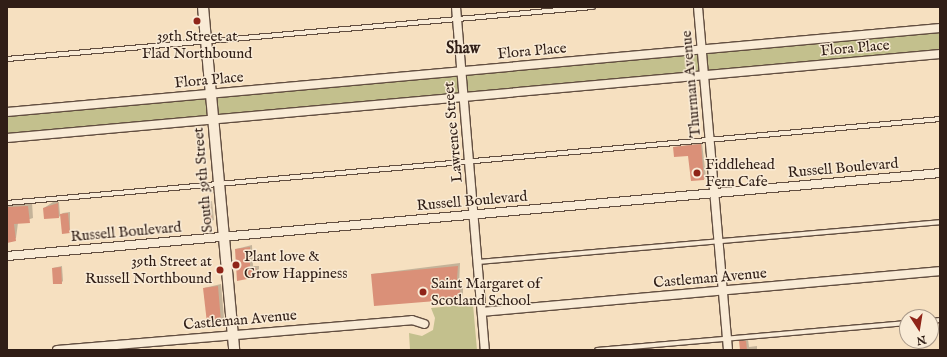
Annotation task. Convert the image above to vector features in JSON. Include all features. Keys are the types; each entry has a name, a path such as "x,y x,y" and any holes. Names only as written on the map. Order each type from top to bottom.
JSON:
{"street":[{"name":"South 39th Street","path":"203,7 234,350"},
{"name":"Lawrence Street","path":"456,7 485,350"},
{"name":"Thurman Avenue","path":"698,7 728,350"},
{"name":"Flora Place","path":"7,112 940,28"},
{"name":"Flora Place","path":"7,138 212,117 464,97 940,54"},
{"name":"Russell Boulevard","path":"7,256 714,195 940,173"},
{"name":"Castleman Avenue","path":"482,312 940,271"},
{"name":"Castleman Avenue","path":"57,350 232,334 412,320 424,324"}],"lane":[{"path":"7,59 592,7"},
{"path":"7,203 469,163 940,119"},
{"path":"477,262 719,243 940,222"},
{"path":"598,350 899,324"}],"shaded area":[{"path":"940,28 940,54 7,138 7,112"},
{"path":"473,304 477,350 410,350 409,333 422,336 433,330 435,318 431,308"}],"building":[{"path":"701,144 704,180 691,181 688,156 674,157 673,147"},
{"path":"210,202 212,222 206,223 204,203"},
{"path":"58,203 59,218 44,219 43,208"},
{"path":"28,206 30,223 14,224 16,241 7,243 7,207"},
{"path":"68,213 70,233 62,234 60,214"},
{"path":"250,247 250,269 256,268 257,277 237,281 235,249"},
{"path":"458,266 456,290 460,290 461,299 374,306 371,274"},
{"path":"61,267 62,284 53,284 52,268"},
{"path":"218,286 221,322 207,323 203,288"},
{"path":"739,341 746,341 747,350 740,350"}],"place":[{"name":"39th Street at Flad Northbound","path":"197,21"},
{"name":"Fiddlehead Fern Cafe","path":"697,173"},
{"name":"Plant love & Grow Happiness","path":"236,265"},
{"name":"39th Street at Russell Northbound","path":"220,270"},
{"name":"Saint Margaret of Scotland School","path":"423,292"}],"district":[{"name":"Shaw","path":"463,49"}]}
